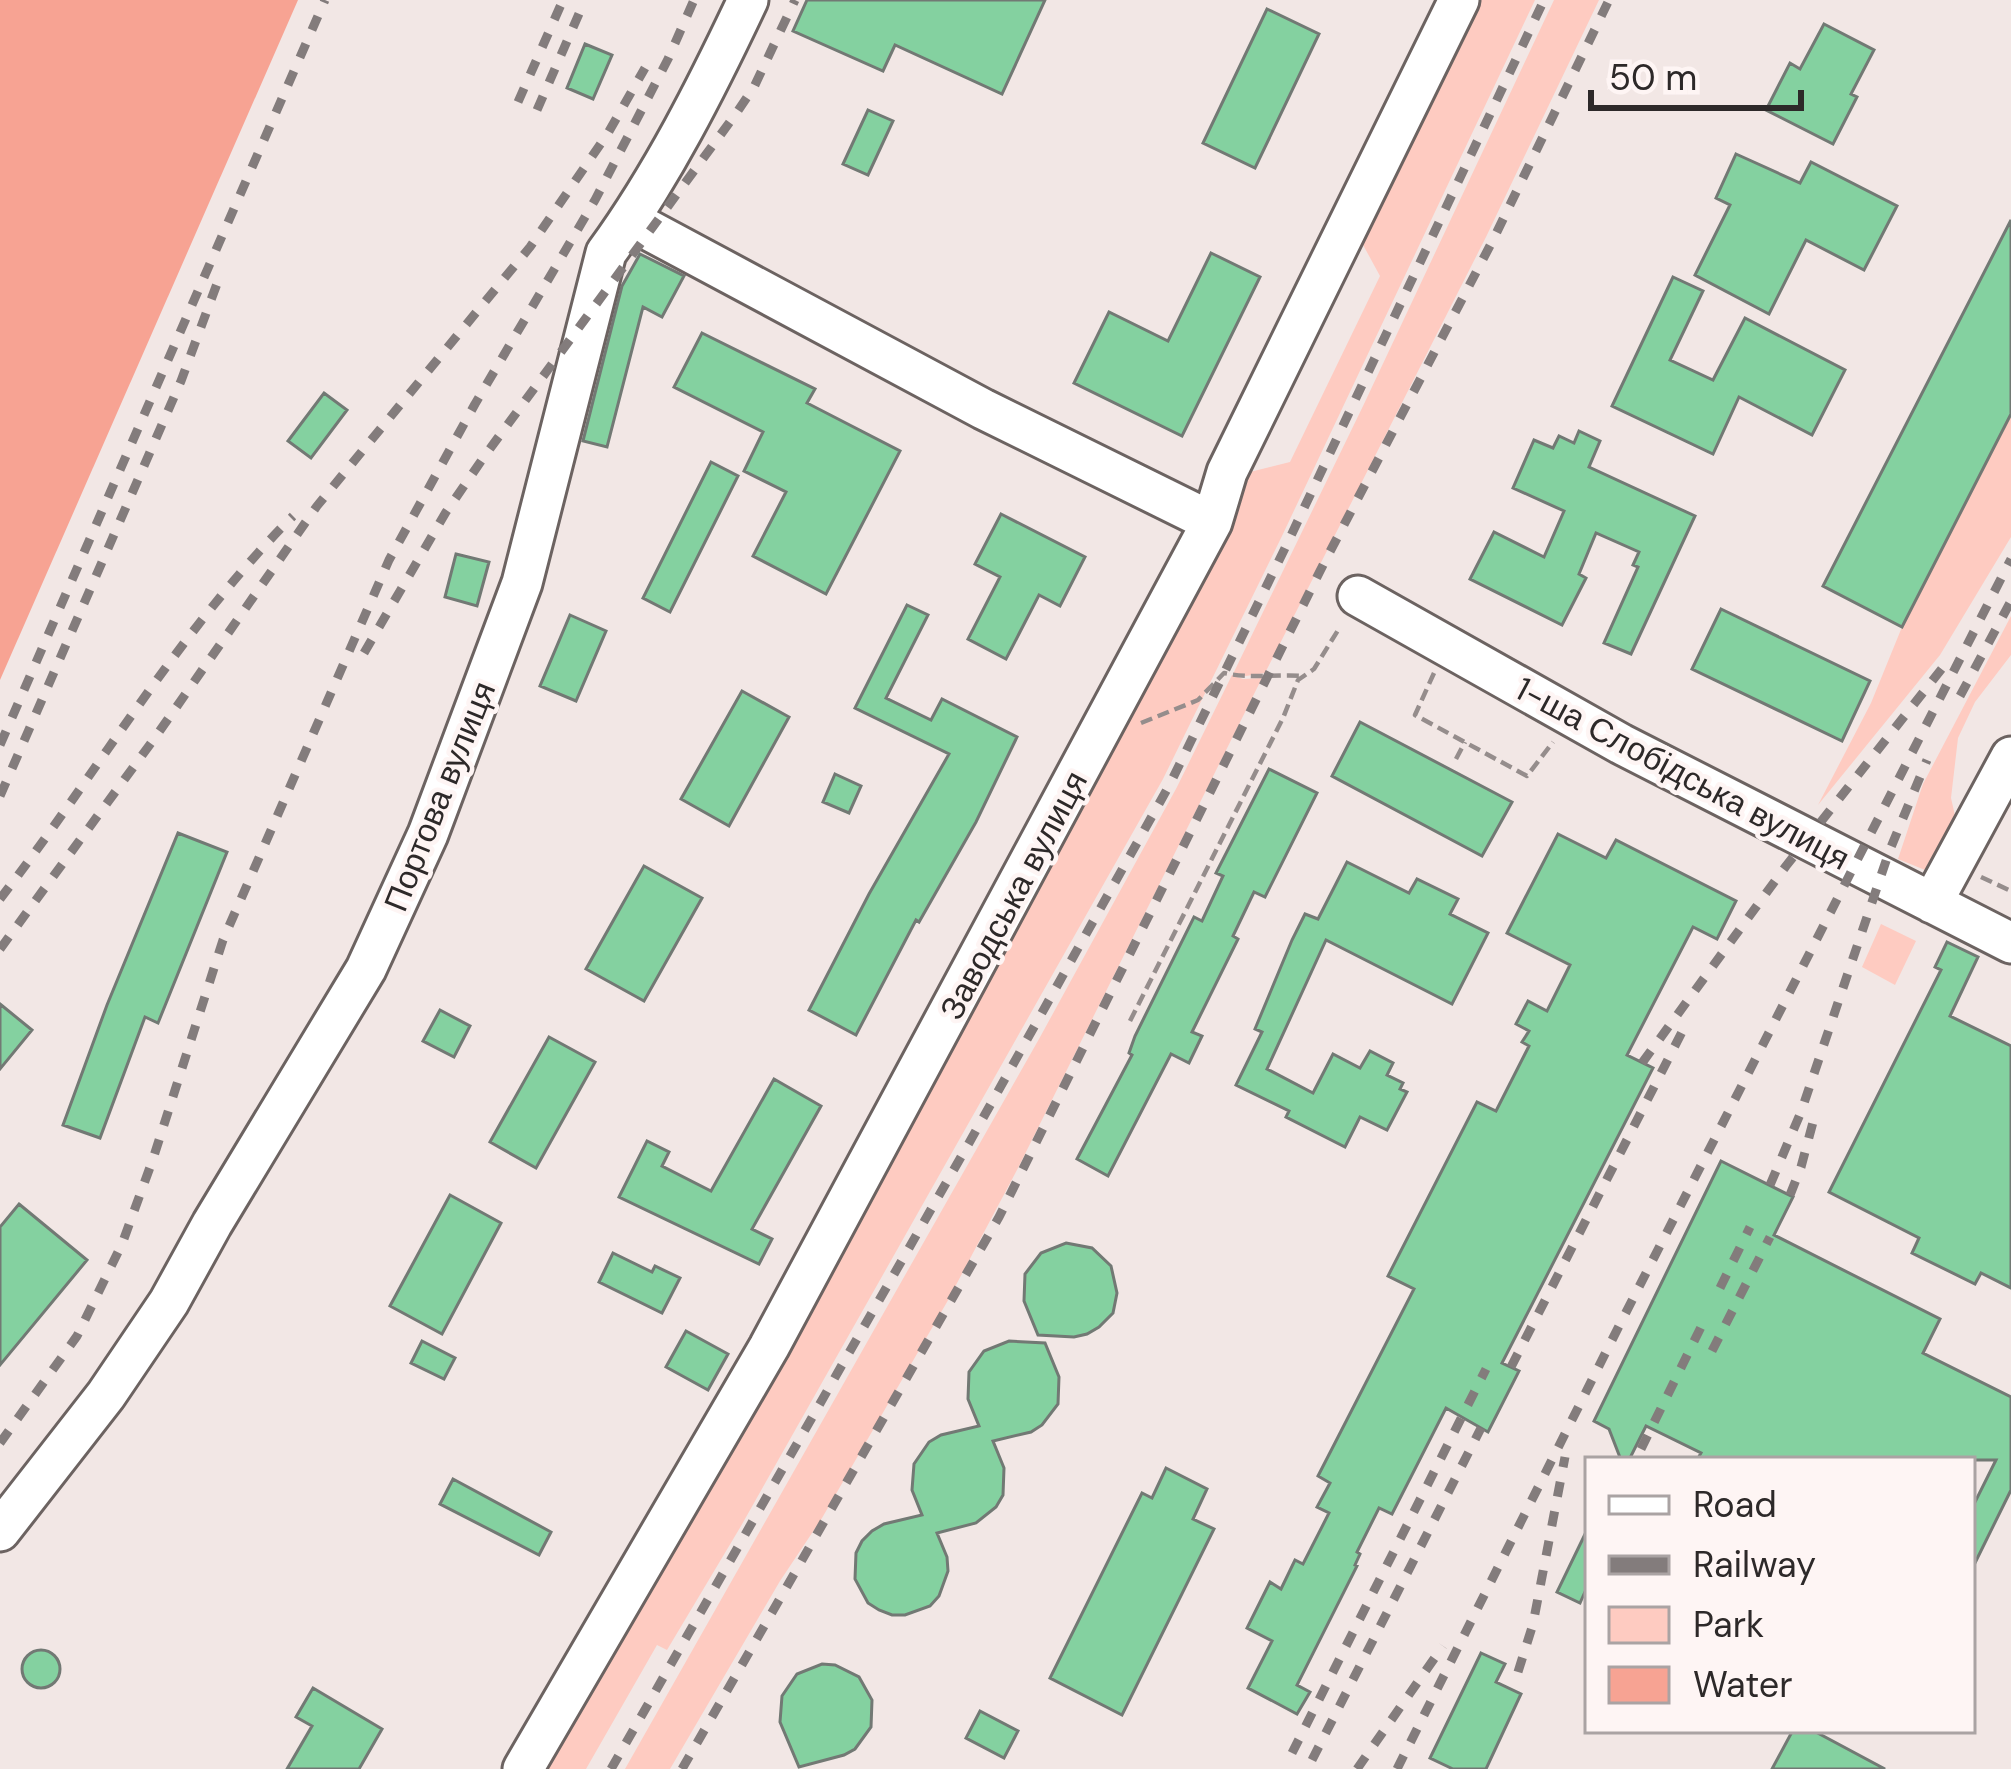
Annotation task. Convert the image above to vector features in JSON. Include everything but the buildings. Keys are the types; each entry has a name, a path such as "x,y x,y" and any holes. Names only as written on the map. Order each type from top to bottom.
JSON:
{"street":[{"name":"Портова вулиця","path":"0,1531 106,1395 169,1302 366,969 428,834 522,583 606,254 719,61 748,0"},
{"name":"Заводська вулиця","path":"524,1769 770,1347 1212,522 1227,472 1459,0"},
{"path":"630,220 1004,419 1212,522"},
{"name":"1-ша Слобідська вулиця","path":"1354,604 2011,944"},
{"path":"1933,904 2011,757"}],"path":[{"path":"1130,1021 1298,680 1314,669 1354,604"},
{"path":"1438,663 1414,715 1527,776 1553,742 1563,747"},
{"path":"1103,728 1169,714 1198,700 1224,673 1304,676"},
{"path":"1456,759 1465,742"}],"green space":[{"path":"1468,0 1535,0 1163,779 667,1650 657,1645 586,1769 541,1769 783,1353 1227,538 1220,517 1238,475 1290,462 1380,276 1356,232"},
{"path":"1554,0 1599,0 1486,237 1265,673 1233,674 1364,404"},
{"path":"2011,414 2011,537 1940,655 1818,805 1871,703 1902,627"},
{"path":"2011,616 2011,655 1975,702 1958,738 1951,798 1956,820 1942,868 1925,870 1898,859 1923,784"},
{"path":"1232,675 1262,678 947,1302 670,1769 625,1769 1039,1039 1177,787"},
{"path":"1881,924 1916,941 1895,985 1862,967"}],"water":[{"path":"0,0 298,0 0,680"}],"railway":[{"path":"0,745 325,0"},
{"path":"518,102 563,0"},
{"path":"537,110 585,0"},
{"path":"0,1443 77,1336 122,1244 223,940 389,560 595,200 694,0"},
{"path":"364,653 446,512 754,87 795,0"},
{"path":"611,1769 1170,784 1544,0"},
{"path":"682,1769 999,1217 1324,563 1493,240 1609,0"},
{"path":"0,949 317,506 530,247 608,133 645,68"},
{"path":"0,796 181,381 218,281"},
{"path":"0,899 176,654 293,516"},
{"path":"1397,1769 2011,559"},
{"path":"1960,696 2011,601"},
{"path":"1642,1063 1786,866 1944,666"},
{"path":"1770,1185 1801,1112 1889,852 1927,760"},
{"path":"1511,1367 1683,1030"},
{"path":"1790,1195 1816,1111"},
{"path":"1720,1288 1750,1227"},
{"path":"1712,1351 1770,1237"},
{"path":"1641,1449 1703,1323"},
{"path":"1292,1753 1486,1369"},
{"path":"1312,1760 1481,1428"},
{"path":"1518,1672 1533,1624 1565,1457"},
{"path":"1357,1769 1443,1646"}]}
